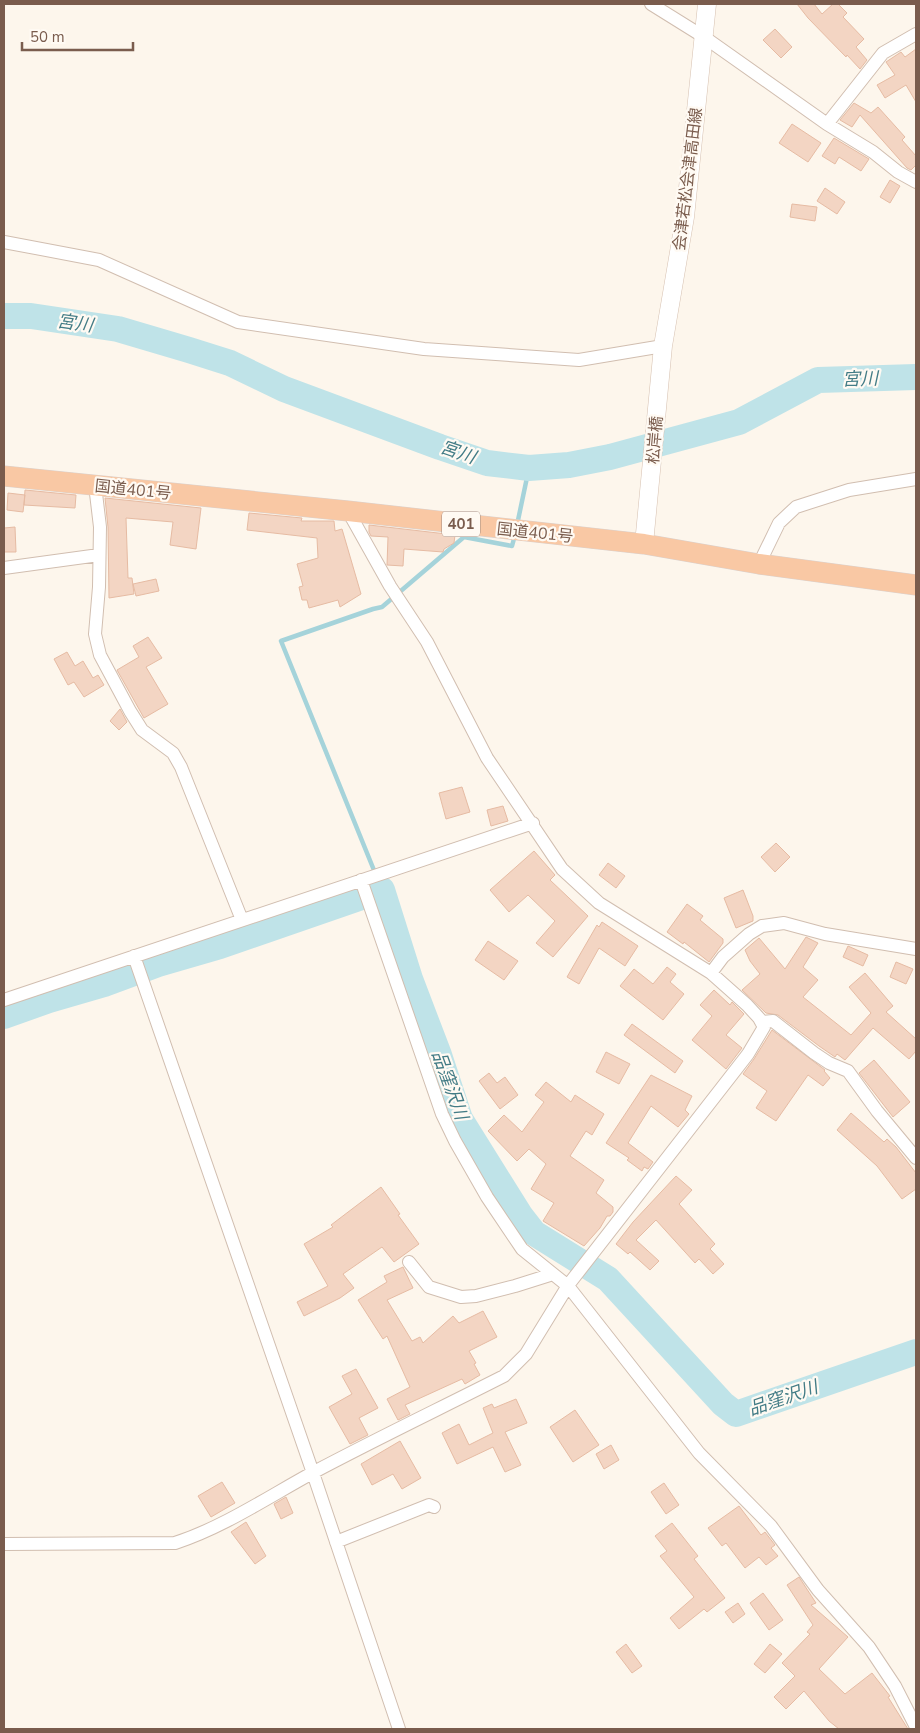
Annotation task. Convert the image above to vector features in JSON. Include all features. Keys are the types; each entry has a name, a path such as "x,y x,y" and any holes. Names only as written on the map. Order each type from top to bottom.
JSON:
{"highway":[{"name":"国道401号","path":"4,476 348,511 645,535 758,564 916,585"}],"main road":[{"name":"会津若松会津高田線","path":"662,350 684,217 707,4"},
{"name":"松岸橋","path":"645,535 662,350"}],"street":[{"path":"651,4 704,37 827,124 916,182"},
{"path":"827,124 883,53 916,34"},
{"path":"4,242 99,260 238,322 424,349 579,360 662,350"},
{"path":"758,564 780,523 796,507 850,490 916,479"},
{"path":"95,485 100,527 95,634 100,655 142,730 173,753 181,766 242,920"},
{"path":"4,1544 175,1543 193,1537 238,1515 313,1472 504,1376 526,1354 568,1286 748,1054 764,1027 747,1005 711,973 599,903 562,868 487,758 427,642 390,586 348,511"},
{"path":"4,568 99,555"},
{"path":"4,1000 533,823"},
{"path":"361,880 442,1114 487,1197 522,1249 568,1286 699,1453 771,1526 818,1590 869,1647 896,1686 916,1727"},
{"path":"711,973 723,957 749,934 762,926 784,923 825,934 916,949"},
{"path":"134,956 313,1472 399,1729"},
{"path":"761,1022 773,1021 814,1053 848,1071 877,1111 916,1158"},
{"path":"410,1262 429,1287 461,1297 476,1296 540,1280 552,1274"},
{"path":"336,1542 429,1505 434,1507"}],"building":[{"path":"797,4 814,4 822,14 833,4 838,4 847,13 843,17 864,39 856,47 867,60 860,69 808,18"},
{"path":"775,29 792,47 781,58 763,40"},
{"path":"916,49 916,102 906,85 885,98 877,85 895,75 886,62 901,52 905,57"},
{"path":"854,103 871,113 878,107 905,137 902,140 916,156 916,165 911,170 907,168 860,115 852,127 840,120"},
{"path":"792,124 821,143 808,162 779,143"},
{"path":"834,138 869,159 861,171 839,157 835,164 822,156"},
{"path":"890,180 900,186 890,203 880,197"},
{"path":"825,188 845,202 837,214 817,201"},
{"path":"792,204 817,207 815,221 790,217"},
{"path":"25,490 76,495 75,508 24,505"},
{"path":"8,493 25,495 23,512 7,510"},
{"path":"105,498 201,508 196,549 170,545 173,522 126,518 128,578 132,578 134,594 109,598 108,527"},
{"path":"249,513 302,518 301,521 334,521 335,531 342,529 361,594 340,607 338,600 309,608 307,600 302,600 299,587 303,586 297,564 318,558 317,538 247,530"},
{"path":"369,525 455,535 454,543 444,549 443,552 404,549 403,566 387,565 388,537 371,536"},
{"path":"15,527 16,552 4,552 4,528"},
{"path":"156,579 159,591 136,596 133,584"},
{"path":"148,637 162,658 146,667 168,704 144,718 117,670 139,657 133,646"},
{"path":"67,652 75,666 83,661 93,678 98,675 104,685 84,697 74,682 68,685 54,659"},
{"path":"120,709 127,722 119,730 110,721"},
{"path":"462,787 470,812 446,819 439,793"},
{"path":"503,806 508,821 491,826 487,810"},
{"path":"776,843 790,857 775,872 761,857"},
{"path":"534,851 555,875 550,880 588,916 553,957 536,943 555,921 528,895 509,912 490,890"},
{"path":"608,863 625,876 616,888 599,875"},
{"path":"743,890 753,916 753,921 736,928 724,898"},
{"path":"687,904 703,916 700,920 723,939 723,943 709,962 684,942 683,944 667,932"},
{"path":"602,922 638,946 625,966 599,948 579,984 567,977 597,925 599,927"},
{"path":"806,937 818,943 803,967 818,980 803,997 851,1035 871,1013 849,987 865,973 893,1006 886,1012 916,1039 916,1051 909,1059 873,1028 845,1060 837,1054 835,1057 778,1015 766,1013 742,990 760,974 750,961 745,950 759,938 785,969"},
{"path":"488,941 518,961 504,980 475,960"},
{"path":"848,946 868,955 863,966 843,957"},
{"path":"896,962 913,969 906,984 890,977"},
{"path":"667,967 676,974 670,982 684,994 663,1020 620,986 634,969 653,984"},
{"path":"714,990 730,1005 732,1002 744,1014 726,1035 742,1048 726,1069 692,1040 712,1016 700,1005"},
{"path":"632,1024 683,1061 675,1073 624,1035"},
{"path":"772,1030 825,1070 830,1078 823,1086 808,1075 776,1121 756,1108 767,1091 743,1074"},
{"path":"606,1052 630,1064 619,1084 596,1072"},
{"path":"874,1060 910,1102 893,1117 859,1073"},
{"path":"489,1073 497,1083 505,1077 518,1095 500,1109 479,1081"},
{"path":"651,1075 692,1096 685,1110 689,1114 678,1127 651,1106 628,1143 653,1162 648,1169 644,1167 642,1171 627,1160 629,1158 606,1143"},
{"path":"546,1082 571,1102 575,1095 604,1114 592,1135 586,1131 570,1156 604,1180 596,1193 613,1207 613,1212 610,1216 607,1216 600,1228 584,1246 543,1221 554,1203 531,1189 546,1164 529,1149 517,1161 488,1131 504,1115 522,1132 544,1102 535,1095"},
{"path":"851,1113 884,1142 887,1139 896,1147 916,1173 916,1189 902,1199 877,1166 837,1130"},
{"path":"676,1176 692,1190 679,1204 715,1244 710,1249 724,1264 713,1274 699,1259 695,1263 656,1220 636,1240 659,1261 650,1270 630,1252 628,1254 616,1244 633,1222"},
{"path":"381,1187 419,1244 394,1262 382,1247 343,1274 354,1288 340,1298 304,1316 297,1302 328,1286 304,1244 333,1227 331,1225"},
{"path":"403,1267 413,1288 387,1300 412,1341 420,1337 423,1343 453,1316 459,1323 483,1311 497,1337 469,1351 480,1375 465,1384 462,1379 405,1405 410,1414 398,1420 387,1399 410,1387 387,1336 383,1339 358,1300 387,1282 384,1276"},
{"path":"356,1369 378,1408 359,1418 368,1435 350,1444 329,1407 352,1394 342,1376"},
{"path":"516,1399 527,1423 505,1432 521,1465 505,1472 493,1447 457,1464 442,1433 459,1424 469,1445 493,1433 483,1408 492,1404 494,1408"},
{"path":"575,1410 599,1445 573,1462 550,1427"},
{"path":"400,1441 421,1478 402,1489 393,1474 372,1485 361,1464"},
{"path":"611,1445 619,1460 604,1469 596,1454"},
{"path":"222,1482 235,1503 211,1517 198,1496"},
{"path":"664,1483 679,1505 666,1514 651,1492"},
{"path":"286,1497 293,1513 281,1519 274,1504"},
{"path":"739,1506 761,1535 765,1532 775,1545 771,1548 778,1556 766,1565 759,1557 745,1568 726,1543 722,1546 708,1528"},
{"path":"246,1522 266,1556 255,1564 231,1532"},
{"path":"672,1523 698,1556 694,1559 725,1598 707,1612 704,1609 679,1629 670,1618 694,1597 660,1556 667,1551 655,1536"},
{"path":"799,1577 816,1603 811,1605 848,1637 819,1669 845,1694 872,1673 890,1696 888,1697 908,1729 839,1729 829,1721 804,1691 786,1709 774,1697 795,1676 782,1663 810,1634 807,1632 813,1625 787,1585"},
{"path":"763,1593 783,1620 769,1630 750,1603"},
{"path":"738,1603 745,1614 733,1623 725,1612"},
{"path":"626,1644 642,1666 632,1673 616,1652"},
{"path":"770,1644 782,1654 765,1673 754,1664"}],"waterway":[{"name":"宮川","path":"4,316 31,316 118,329 230,363 284,389 487,463 529,468 569,465 610,457 739,422 818,380 916,377"},
{"path":"517,525 529,468"},
{"path":"382,890 281,641 382,607 464,537 512,546 515,535"},
{"name":"品窪沢川","path":"4,1016 49,1000 104,984 158,964 220,946 382,890 410,979 439,1055 460,1119 520,1215 534,1233 608,1279 723,1404 736,1414 916,1352"}]}
